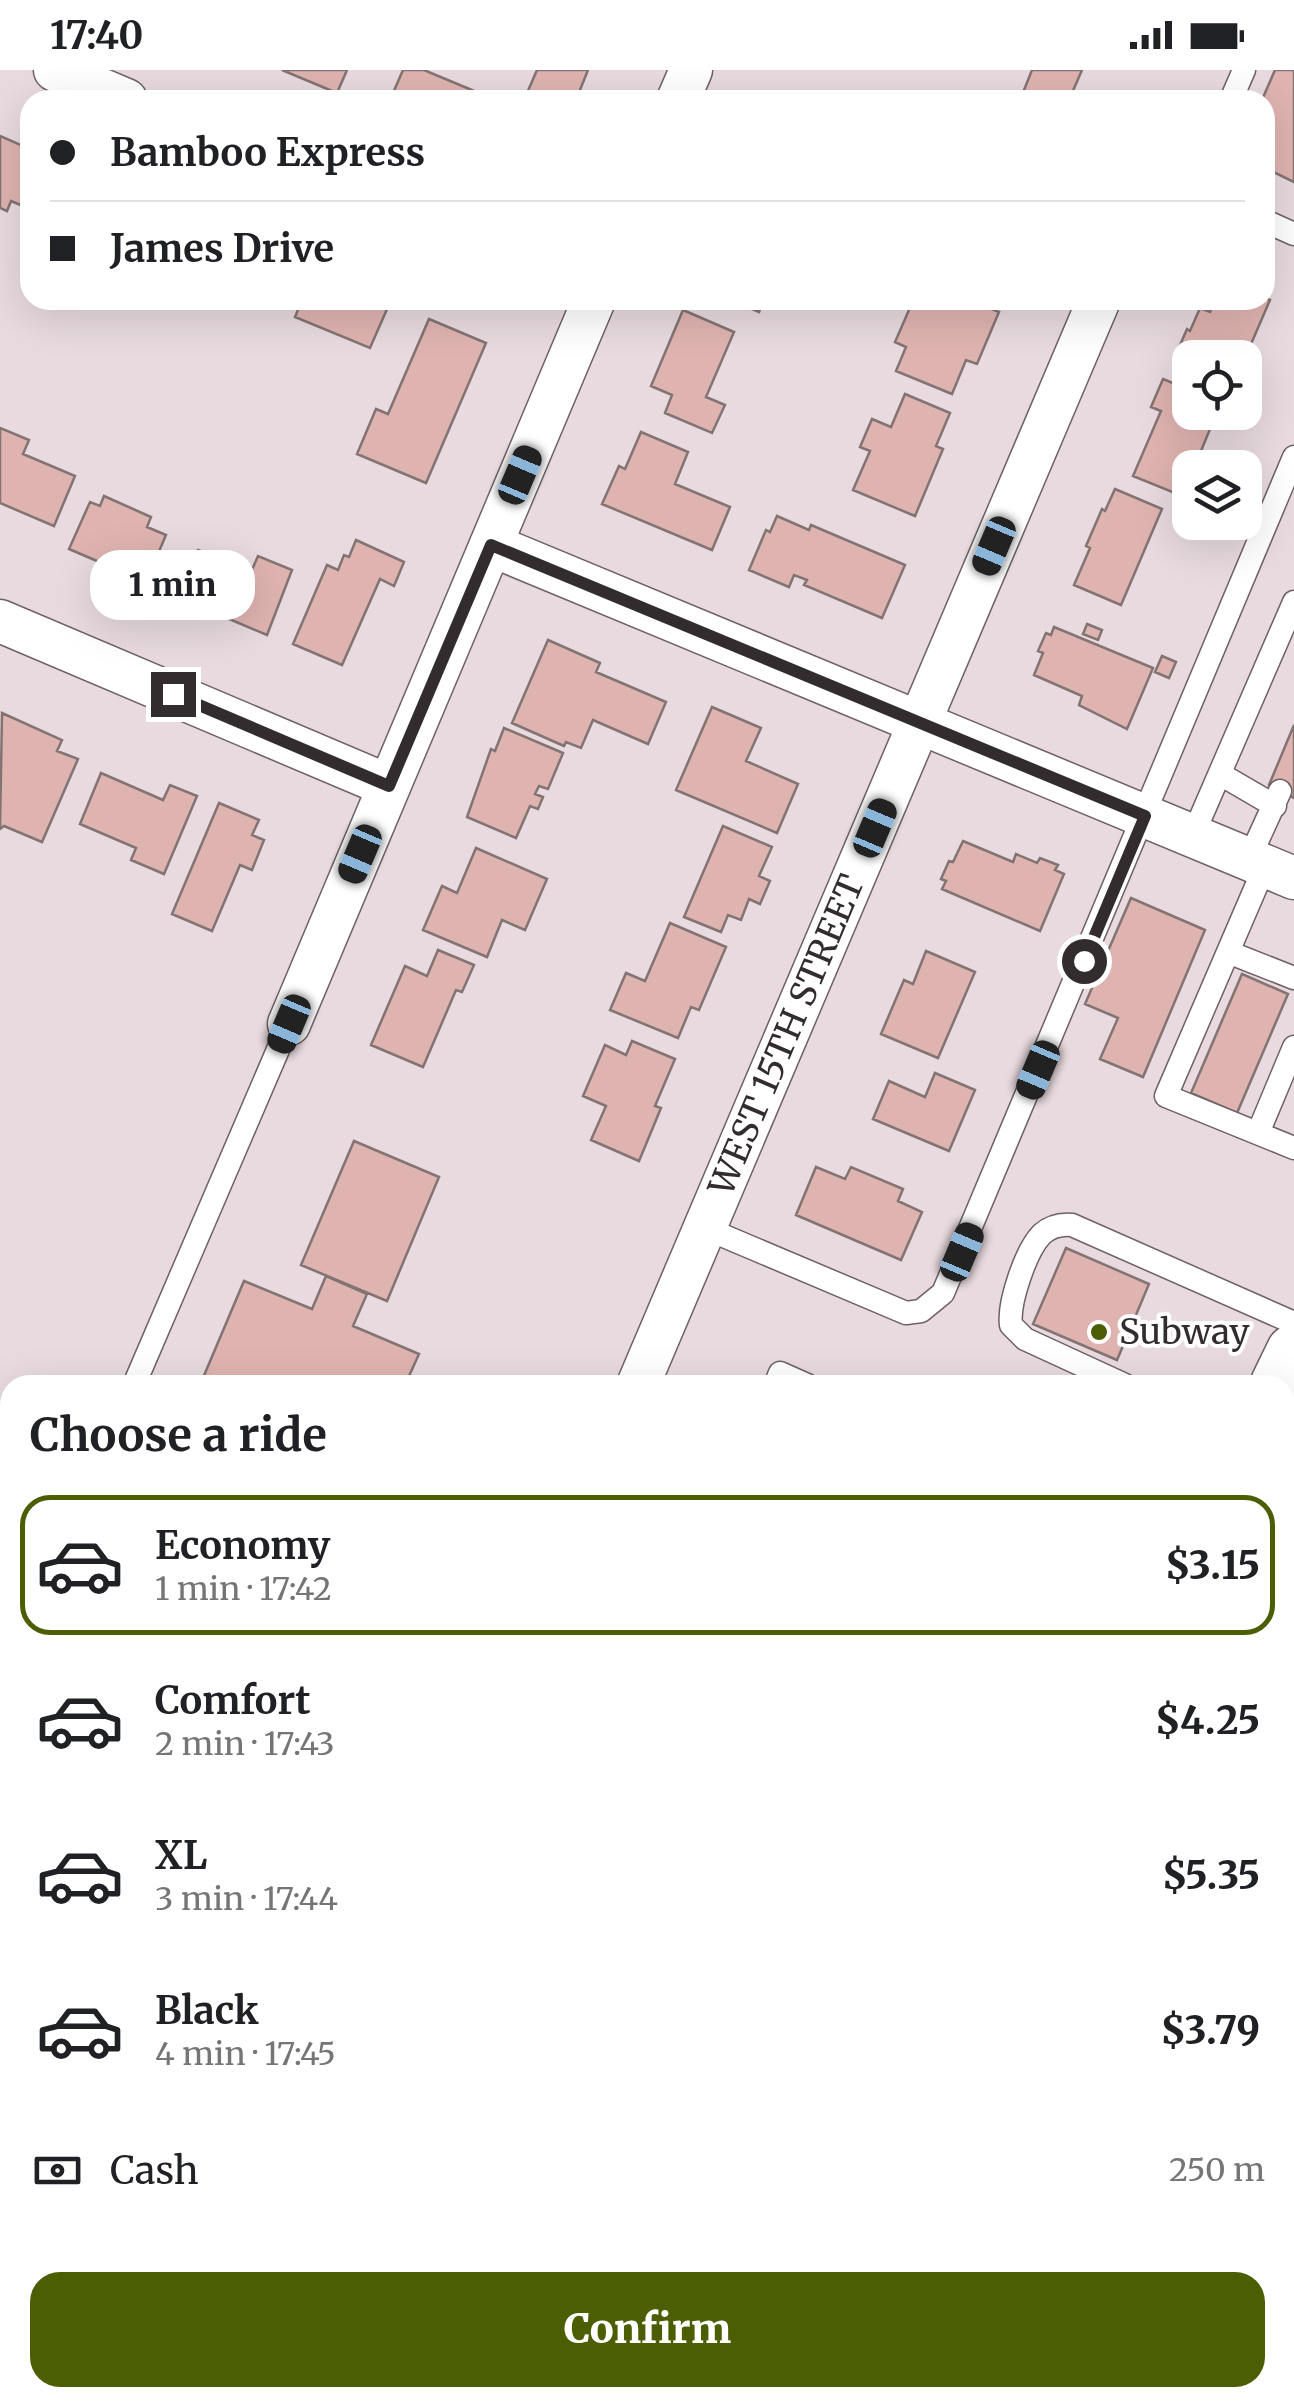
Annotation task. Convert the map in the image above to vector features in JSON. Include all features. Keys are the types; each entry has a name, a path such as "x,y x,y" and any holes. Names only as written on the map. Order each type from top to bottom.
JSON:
{"highway":[{"path":"1283,1375 1294,1352"}],"street":[{"path":"56,70 103,90"},
{"path":"289,1024 590,310"},
{"name":"WEST 15TH STREET","path":"642,1375 1095,310"},
{"path":"491,545 1269,867"},
{"path":"0,621 389,786"}],"lane":[{"path":"705,1228 906,1313 922,1311 943,1293 1294,457"},
{"path":"1192,836 1294,602"},
{"path":"1220,774 1277,799 1269,867 1166,1096 1294,1148"},
{"path":"1228,952 1294,978"},
{"path":"138,1375 289,1024"},
{"path":"1258,1133 1294,1047"},
{"path":"1104,1375 1025,1339 1012,1325 1011,1302 1035,1246 1052,1228 1072,1225 1294,1324"}],"building":[{"path":"282,70 347,70 338,90"},
{"path":"403,70 424,70 472,90 394,90"},
{"path":"537,70 588,70 580,90 528,90"},
{"path":"1032,70 1082,70 1073,90 1024,90"},
{"path":"1275,70 1294,70 1294,182 1275,173 1275,90 1266,90"},
{"path":"0,136 20,145 20,205 11,201 7,211 0,208"},
{"path":"298,310 387,310 370,348 295,317"},
{"path":"683,310 734,332 706,397 725,405 712,433 665,413 672,395 651,386"},
{"path":"909,310 999,312 977,364 966,360 952,394 896,371 906,347 895,342"},
{"path":"1199,310 1266,310 1253,340 1182,340"},
{"path":"429,319 486,343 426,483 357,454 376,409 388,414"},
{"path":"1163,379 1172,383 1172,430 1210,430 1201,450 1172,450 1172,492 1133,476 1161,411 1151,407"},
{"path":"905,394 950,413 936,446 943,449 915,516 853,490 870,451 860,447 872,419 891,427"},
{"path":"0,428 29,440 23,454 75,476 54,526 0,503"},
{"path":"641,432 688,452 675,484 730,507 712,550 602,504 619,466 625,469"},
{"path":"1115,489 1162,509 1121,605 1074,585 1090,548 1086,546"},
{"path":"104,496 151,517 147,527 166,535 146,582 69,549 90,502 100,506"},
{"path":"777,516 809,530 811,525 905,565 882,618 804,585 807,580 794,575 789,587 749,570 766,530 770,532"},
{"path":"356,540 404,562 394,586 380,579 342,665 293,644 327,565 338,570"},
{"path":"198,550 251,572 258,556 292,570 267,635 177,597"},
{"path":"1087,624 1102,630 1098,640 1083,634"},
{"path":"1054,627 1153,668 1127,729 1079,705 1082,696 1034,675 1043,653 1038,651 1046,633 1051,635"},
{"path":"548,640 600,663 596,672 666,702 648,744 593,720 581,748 566,742 564,746 512,723"},
{"path":"1162,656 1176,662 1169,678 1155,672"},
{"path":"712,707 761,728 746,761 798,784 777,833 676,790"},
{"path":"2,713 62,740 57,751 78,759 42,842 4,826 0,829"},
{"path":"1294,725 1294,798 1269,785"},
{"path":"504,728 563,753 548,789 539,786 535,794 543,797 538,809 530,806 516,838 467,817 491,749 495,751"},
{"path":"101,773 163,800 170,785 197,796 164,874 131,860 136,848 80,824"},
{"path":"219,803 259,820 252,835 264,840 252,870 240,865 212,931 172,914"},
{"path":"723,826 772,847 759,876 770,881 760,904 749,899 741,920 728,915 721,932 684,917"},
{"path":"963,841 1013,862 1016,854 1037,863 1040,858 1058,865 1055,870 1064,874 1040,931 942,889 946,881 941,879"},
{"path":"476,848 547,879 525,930 502,920 487,957 423,930 442,886 457,893"},
{"path":"1131,898 1205,930 1143,1077 1100,1059 1118,1018 1085,1004"},
{"path":"670,923 726,947 699,1010 691,1007 678,1038 610,1010 626,973 645,981"},
{"path":"438,950 474,965 462,992 456,990 423,1067 371,1045 405,966 427,976"},
{"path":"926,951 975,972 938,1058 881,1034 904,980 913,984"},
{"path":"1242,974 1288,994 1237,1113 1191,1093"},
{"path":"632,1041 675,1059 655,1106 661,1108 639,1161 591,1140 606,1106 583,1096 605,1045 626,1055"},
{"path":"935,1073 975,1090 949,1151 873,1119 889,1081 925,1097"},
{"path":"354,1141 439,1177 387,1301 301,1265"},
{"path":"816,1167 845,1179 851,1167 903,1189 898,1201 922,1212 901,1260 796,1215"},
{"path":"1066,1248 1149,1284 1117,1360 1033,1324"},
{"path":"326,1276 367,1294 353,1326 419,1354 410,1375 204,1375 244,1281 312,1309"}],"place":[{"name":"Subway","path":"1099,1332"}],"route":[{"path":"173,694 389,786 491,545 1145,816 1084,961"}]}
